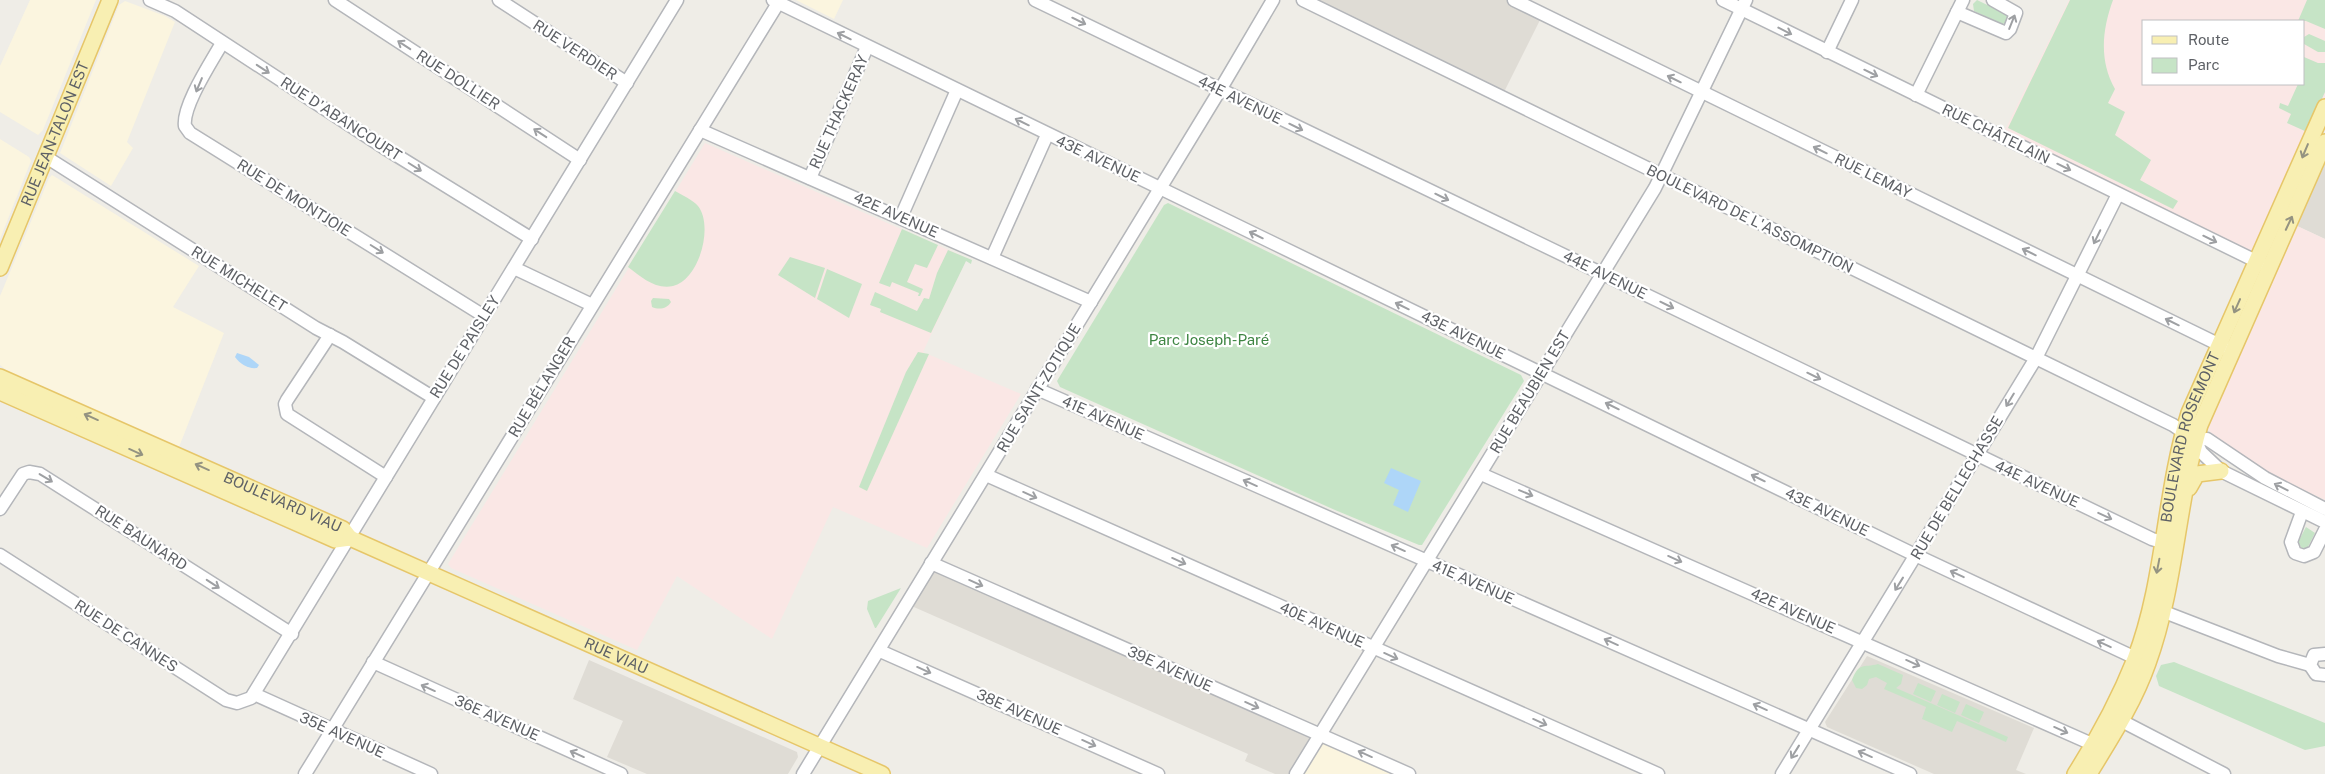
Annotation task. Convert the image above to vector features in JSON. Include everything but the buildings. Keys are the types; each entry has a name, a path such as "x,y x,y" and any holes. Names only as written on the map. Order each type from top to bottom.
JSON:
{"main road":[{"name":"RUE JEAN-TALON EST","path":"0,268 110,0"},
{"name":"BOULEVARD ROSEMONT","path":"2263,264 2325,106"},
{"name":"BOULEVARD ROSEMONT","path":"2089,774 2099,747 2116,718 2142,661 2156,609 2190,436 2225,348 2263,264 2325,142"},
{"name":"BOULEVARD VIAU","path":"0,377 343,528 350,538 335,540 0,392"},
{"name":"BOULEVARD ROSEMONT","path":"2169,544 2184,499 2190,436"},
{"path":"2184,499 2197,474 2221,471"},
{"name":"RUE VIAU","path":"350,538 882,774"},
{"name":"BOULEVARD ROSEMONT","path":"2075,774 2099,747"}],"street":[{"name":"RUE D'ABANCOURT","path":"150,0 170,8 391,152 532,239"},
{"name":"RUE DOLLIER","path":"335,0 580,160"},
{"name":"RUE VERDIER","path":"499,0 626,83"},
{"name":"44E AVENUE","path":"1035,0 1976,455 2169,544"},
{"name":"RUE SAINT-ZOTIQUE","path":"803,774 880,651 931,563 1273,0"},
{"name":"BOULEVARD DE L'ASSOMPTION","path":"1303,0 2036,358 2190,436 2207,440 2265,478 2325,509"},
{"name":"RUE LEMAY","path":"1514,0 2225,348"},
{"name":"RUE CHÂTELAIN","path":"1723,0 1744,5 1827,52 2263,264"},
{"path":"1827,52 1852,0"},
{"path":"1916,95 1963,0"},
{"path":"1957,12 2006,34 2016,13 1994,0"},
{"name":"43E AVENUE","path":"777,1 867,47 1542,372 1916,556 2142,661"},
{"name":"RUE BÉLANGER","path":"305,774 700,130 777,1"},
{"name":"RUE DE PAISLEY","path":"254,694 580,160 672,2"},
{"name":"RUE BEAUBIEN EST","path":"1296,774 1481,474 1660,176 1744,5"},
{"name":"RUE DE MONTJOIE","path":"222,43 204,73 187,113 185,126 190,133 484,316"},
{"name":"RUE THACKERAY","path":"810,178 867,47"},
{"path":"901,217 957,90"},
{"name":"42E AVENUE","path":"700,130 1091,302"},
{"path":"992,258 1047,134"},
{"name":"RUE MICHELET","path":"46,157 434,398"},
{"name":"RUE DE BELLECHASSE","path":"1782,774 2036,358 2118,194"},
{"path":"514,268 592,305"},
{"path":"330,335 287,400 285,404 287,414 386,476"},
{"name":"41E AVENUE","path":"1037,389 1910,774"},
{"name":"BOULEVARD DE L'ASSOMPTION","path":"2190,436 2201,452 2221,471 2325,522"},
{"name":"RUE BAUNARD","path":"0,509 23,474 29,472 40,474 292,634"},
{"name":"42E AVENUE","path":"1481,474 1863,641 2099,747"},
{"name":"40E AVENUE","path":"986,475 1658,774"},
{"path":"2302,512 2291,542 2295,553 2304,556 2314,552 2325,530"},
{"name":"RUE DE CANNES","path":"0,555 229,702 241,702 254,694"},
{"name":"39E AVENUE","path":"931,563 1409,774"},
{"path":"2156,609 2278,656 2310,665 2316,674 2325,675"},
{"name":"38E AVENUE","path":"880,651 1158,774"},
{"path":"2310,665 2314,656 2325,654"},
{"name":"36E AVENUE","path":"373,662 621,774"},
{"name":"35E AVENUE","path":"254,694 431,774"},
{"path":"2116,718 2224,774"}],"shaded area":[{"path":"30,0 96,0 43,130 38,135 0,112 0,66"},
{"path":"796,0 843,0 834,19"},
{"path":"1303,0 1514,0 1543,14 1501,98"},
{"path":"2069,0 2325,0 2325,104 2256,261 2002,136"},
{"path":"125,1 165,16 175,22 127,142 133,148 111,186 60,153 119,5"},
{"path":"0,139 29,157 31,161 0,239"},
{"path":"705,143 967,258 923,352 1021,394 927,548 833,507 772,639 677,576 637,650 451,568 448,564"},
{"path":"2325,160 2325,239 2295,225"},
{"path":"52,175 199,266 173,307 224,333 179,447 7,371 0,365 0,296 49,178"},
{"path":"2295,225 2325,239 2325,500 2260,469 2210,432 2207,427"},
{"path":"931,563 1320,735 1296,774 1275,774 1245,761 1248,754 907,604"},
{"path":"1867,656 2034,728 2016,770 2026,774 1934,774 1827,727 1825,722"},
{"path":"589,660 797,752 798,757 788,774 647,774 607,757 623,721 573,699"},
{"path":"1320,735 1409,774 1296,774"}],"green space":[{"path":"1977,0 2006,14 2008,17 2006,23 2002,24 1974,11 1973,4"},
{"path":"2070,0 2113,0 2106,23 2104,45 2106,68 2115,89 2108,103 2125,112 2115,135 2151,160 2140,180 2178,201 2173,209 2008,128"},
{"path":"2307,0 2325,0 2325,29 2305,20 2298,20"},
{"path":"2309,34 2325,41 2325,52 2318,52 2305,45 2305,36"},
{"path":"2305,57 2318,63 2325,63 2325,92 2307,132 2287,123 2291,114 2279,108 2280,103 2288,106 2298,85 2305,85"},
{"path":"675,191 698,206 703,215 704,239 697,263 690,274 682,282 667,287 649,282 628,267"},
{"name":"Parc Joseph-Paré","path":"1168,203 1521,375 1524,381 1422,545 1335,510 1060,387 1057,381 1164,205"},
{"path":"902,229 938,245 927,268 915,264 907,282 923,289 920,296 918,296 919,293 892,282 890,287 879,283"},
{"path":"948,250 972,260 971,264 966,261 931,333 880,312 881,309 870,305 875,292 917,311 924,298 929,299 937,273"},
{"path":"790,257 825,268 815,298 778,275"},
{"path":"827,269 862,284 849,318 817,299"},
{"path":"653,298 669,299 671,302 660,309 655,308 652,307 651,301"},
{"path":"918,352 929,354 867,491 859,487 906,372"},
{"path":"2306,527 2315,533 2308,547 2302,549 2298,542"},
{"path":"901,588 875,628 867,609 868,601"},
{"path":"2174,662 2325,723 2325,746 2305,750 2159,686 2156,676 2161,665"},
{"path":"1878,664 1903,675 1901,684 1896,688 2008,737 2006,742 1957,721 1952,732 1922,719 1926,707 1884,689 1887,683 1876,677 1869,679 1867,685 1862,689 1856,688 1852,680 1857,670 1862,667"},
{"path":"1918,683 1936,691 1931,702 1913,694"},
{"path":"1942,694 1960,702 1955,713 1937,705"},
{"path":"1966,704 1984,712 1979,723 1961,715"}],"water":[{"path":"237,353 249,357 259,365 257,368 245,366 235,357"},
{"path":"1391,468 1421,481 1408,512 1393,505 1399,490 1384,483"}]}
